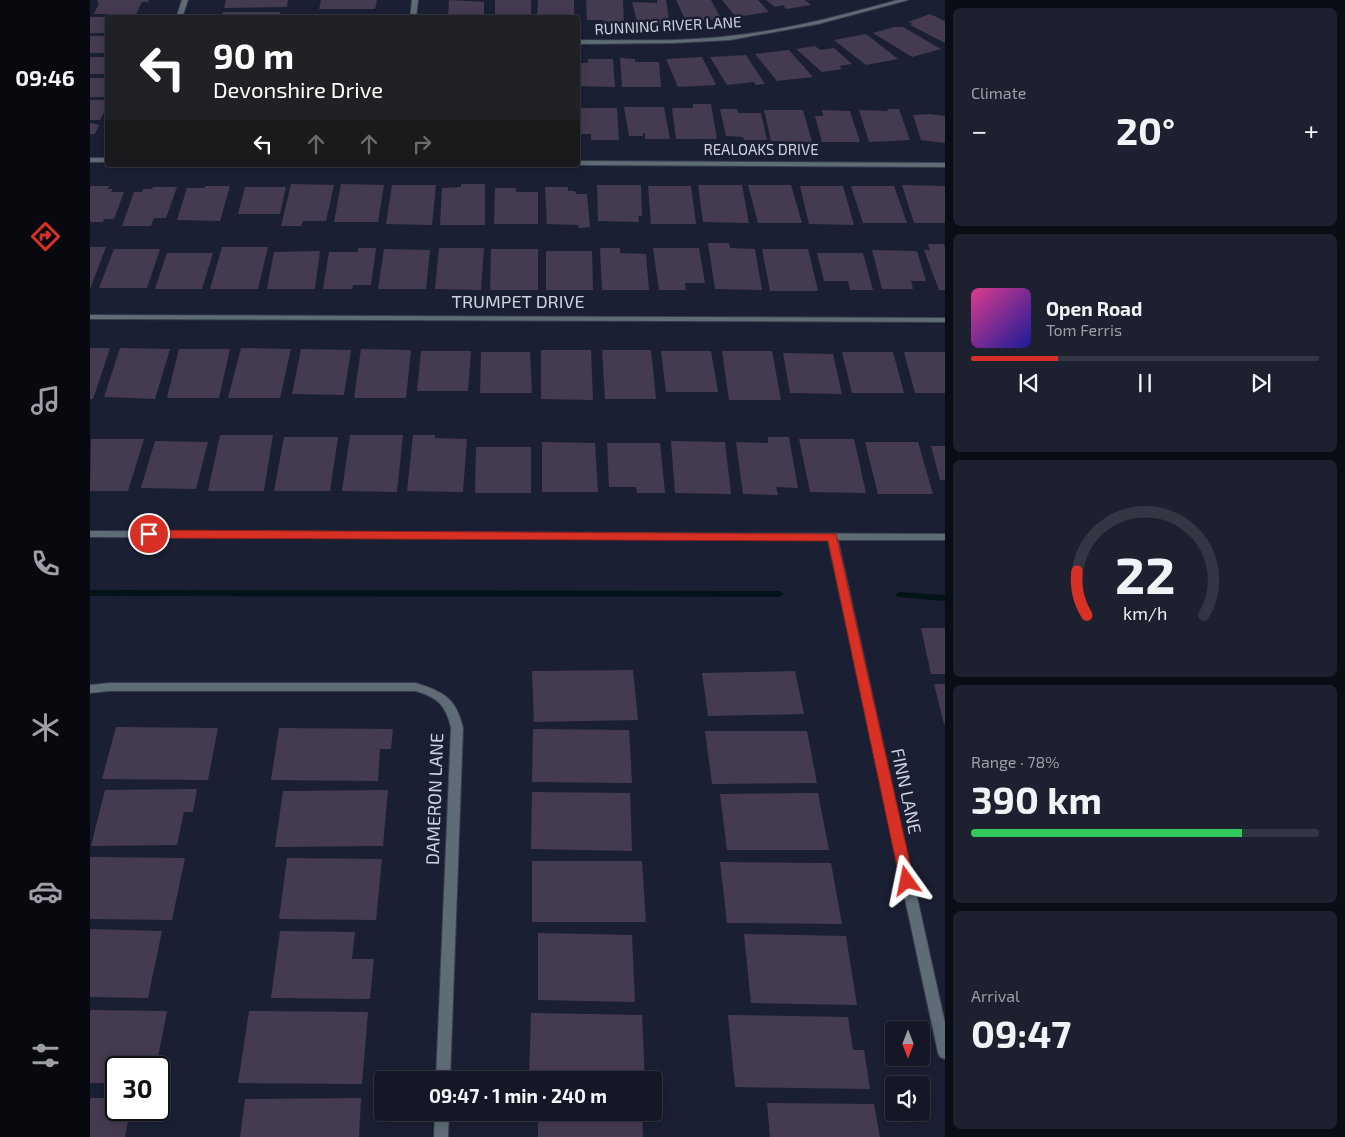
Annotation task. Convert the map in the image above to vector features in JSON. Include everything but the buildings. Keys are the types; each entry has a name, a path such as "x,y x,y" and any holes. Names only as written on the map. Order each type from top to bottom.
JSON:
{"street":[{"path":"179,15 185,0"},
{"path":"413,15 415,0"},
{"name":"RUNNING RIVER LANE","path":"580,42 650,42 729,38 825,22 905,0"},
{"path":"90,160 105,160"},
{"name":"REALOAKS DRIVE","path":"580,163 945,165"},
{"name":"TRUMPET DRIVE","path":"90,317 945,320"},
{"path":"90,534 945,537"},
{"name":"FINN LANE","path":"832,537 945,1053"},
{"name":"DAMERON LANE","path":"90,690 110,687 416,687 447,700 455,714 457,728 443,1071"},
{"path":"441,1137 442,1121"}],"waterway":[{"path":"90,593 780,594"},
{"path":"900,595 945,598"}],"route":[{"path":"149,534 832,537 907,881"}]}
